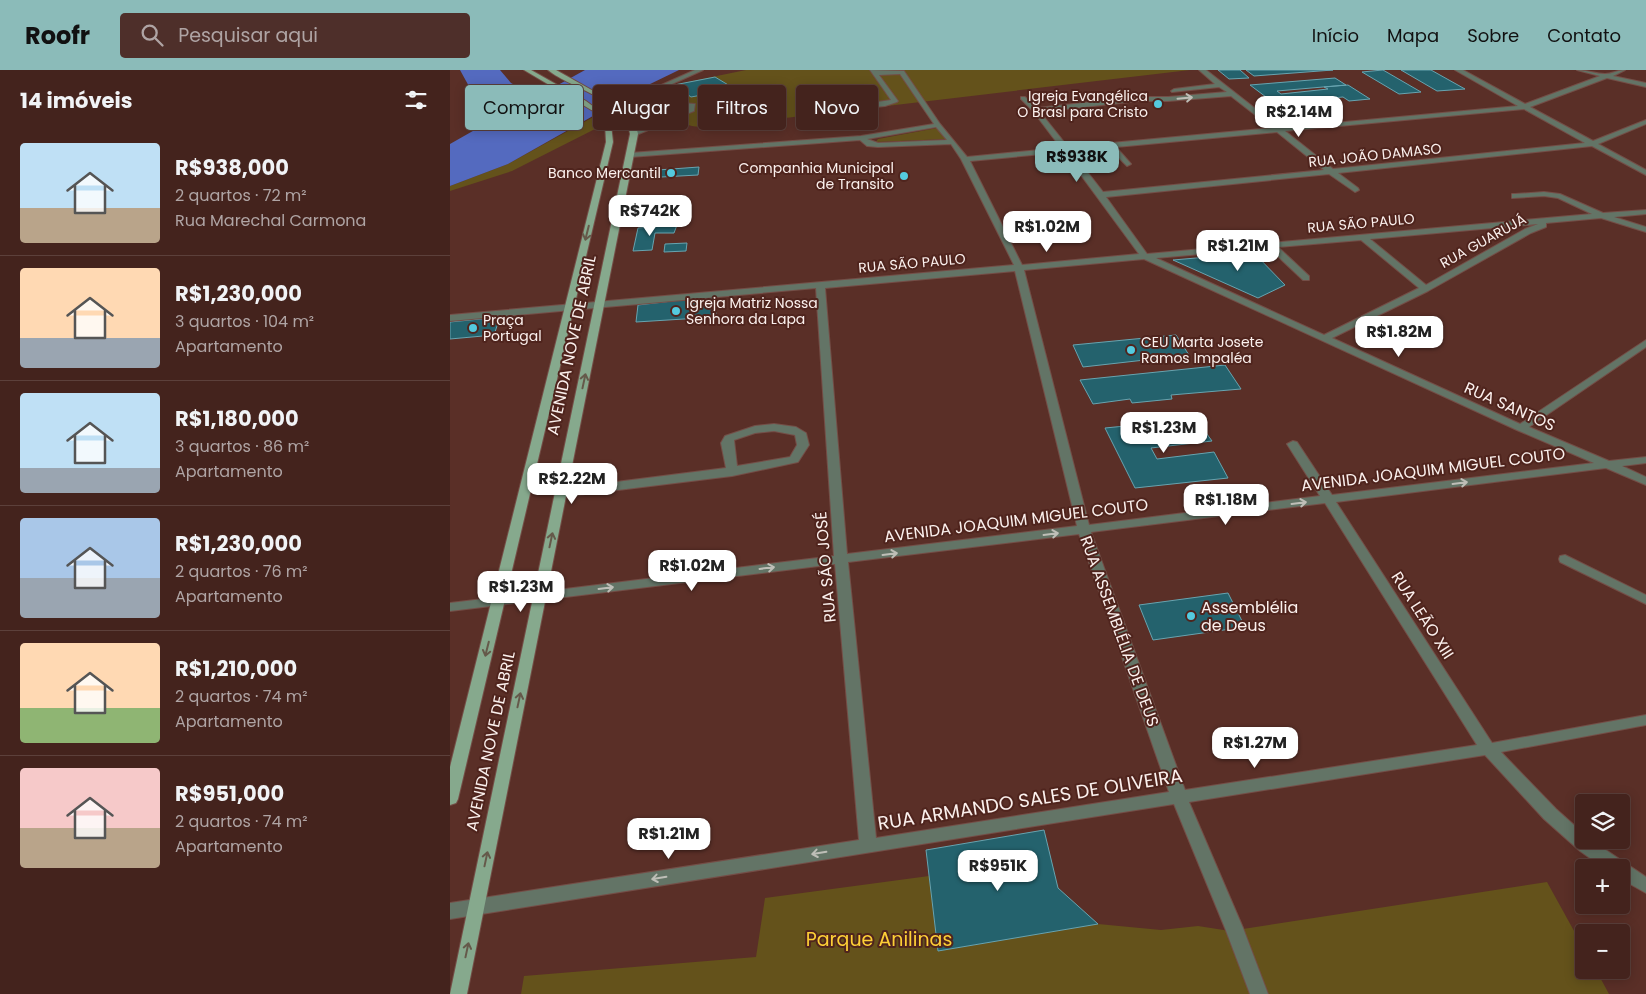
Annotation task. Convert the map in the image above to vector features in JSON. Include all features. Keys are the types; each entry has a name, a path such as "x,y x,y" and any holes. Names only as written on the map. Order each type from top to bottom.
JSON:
{"main road":[{"name":"AVENIDA NOVE DE ABRIL","path":"458,994 600,304 619,154 610,135 605,118 595,110 527,70"},
{"path":"554,72 593,93"},
{"name":"AVENIDA NOVE DE ABRIL","path":"450,799 570,307 619,154 634,130"}],"street":[{"path":"666,85 700,70"},
{"path":"1202,70 1355,190"},
{"path":"1580,70 1646,85"},
{"path":"965,159 1524,107 1622,70"},
{"path":"874,72 901,71"},
{"name":"RUA ASSEMBLÉLIA DE DEUS","path":"901,71 938,125 954,142 965,159 1019,267 1084,530 1180,797 1259,994"},
{"path":"1462,71 1646,173"},
{"path":"874,72 895,101 878,105"},
{"path":"1138,99 1158,93 1219,85"},
{"path":"1035,110 1138,99 1168,99 1232,94"},
{"path":"1023,98 1035,110 1101,195 1144,256"},
{"path":"688,104 693,108 688,112"},
{"name":"RUA JOÃO DAMASO","path":"1101,195 1592,144 1646,122"},
{"path":"619,154 861,138 938,125"},
{"path":"861,138 870,144 878,145 954,142"},
{"path":"1110,145 1127,164"},
{"path":"1515,196 1544,194 1560,196 1602,216 1646,230"},
{"name":"RUA SÃO PAULO","path":"450,318 1646,212"},
{"name":"RUA GUARUJÁ","path":"1325,338 1425,289 1528,231 1554,220"},
{"path":"1363,237 1425,289"},
{"path":"1271,245 1306,278"},
{"name":"RUA SANTOS","path":"1144,256 1521,428 1646,481"},
{"name":"RUA SÃO JOSÉ","path":"820,285 841,559 868,846"},
{"path":"1521,428 1646,343"},
{"path":"561,493 616,488 732,472 794,460 803,445 800,432 790,428 776,427 729,438 727,443 732,472"},
{"name":"RUA LEÃO XIII","path":"1293,444 1488,749 1550,814 1586,846 1605,859"},
{"name":"AVENIDA JOAQUIM MIGUEL COUTO","path":"450,607 1646,460"},
{"path":"1565,559 1646,600"},
{"name":"RUA ARMANDO SALES DE OLIVEIRA","path":"450,911 1488,749 1646,720"},
{"path":"1630,876 1646,886"}],"green space":[{"path":"746,70 1190,70 878,107 878,85 796,85 796,117 786,118 786,85 698,85 698,127 688,125 688,85 673,85"},
{"path":"593,117 593,130 512,171 450,191 450,186 508,164 570,130 583,130 583,123"},
{"path":"937,128 947,139 876,142 878,139"},
{"name":"Parque Anilinas","path":"929,876 938,951 1098,924 1161,930 1198,926 1230,931 1547,882 1575,933 1575,979 1601,979 1609,994 521,994 524,976 756,957 765,898"}],"water":[{"path":"460,70 500,70 515,85 468,85"},
{"path":"585,70 679,70 648,85 593,85 593,116 583,122 583,85 558,85"},
{"path":"475,130 568,130 508,164 450,186 450,144"}],"building":[{"path":"1218,70 1240,70 1249,78 1229,79"},
{"path":"1246,70 1333,70 1254,76"},
{"path":"1383,70 1421,92 1399,94 1362,72"},
{"path":"1401,70 1431,70 1465,89 1437,91"},
{"path":"715,77 728,85 698,85 698,96 691,97 688,95 688,85 674,85"},
{"path":"1335,78 1346,85 1277,91 1281,94 1348,85 1370,99 1349,101 1343,97 1274,103 1250,85"},
{"name":"Banco Mercantil","path":"699,167 698,175 643,178 644,171"},
{"path":"677,225 674,233 655,233 652,250 633,251 638,228"},
{"path":"687,243 686,251 664,252 665,244"},
{"path":"1254,253 1285,285 1258,298 1173,260"},
{"name":"Igreja Matriz Nossa Senhora da Lapa","path":"715,296 716,317 636,322 638,305"},
{"name":"Praça Portugal","path":"500,317 494,335 450,339 450,322"},
{"name":"CEU Marta Josete Ramos Impaléa","path":"1176,335 1189,355 1083,367 1073,345"},
{"path":"1225,365 1241,389 1171,395 1172,399 1132,403 1130,399 1093,404 1080,380"},
{"path":"1196,419 1212,441 1151,448 1157,459 1214,452 1228,478 1135,488 1105,428"},
{"name":"Assemblélia de Deus","path":"1228,593 1245,627 1153,640 1139,605"},
{"path":"1044,830 1058,888 1098,924 938,951 926,850"}],"place":[{"name":"Igreja Evangélica O Brasl para Cristo","path":"1158,104"},
{"name":"Banco Mercantil","path":"671,173"},
{"name":"Companhia Municipal de Transito","path":"904,176"},
{"name":"Igreja Matriz Nossa Senhora da Lapa","path":"676,311"},
{"name":"Praça Portugal","path":"473,328"},
{"name":"CEU Marta Josete Ramos Impaléa","path":"1131,350"},
{"name":"Assemblélia de Deus","path":"1191,616"}]}
